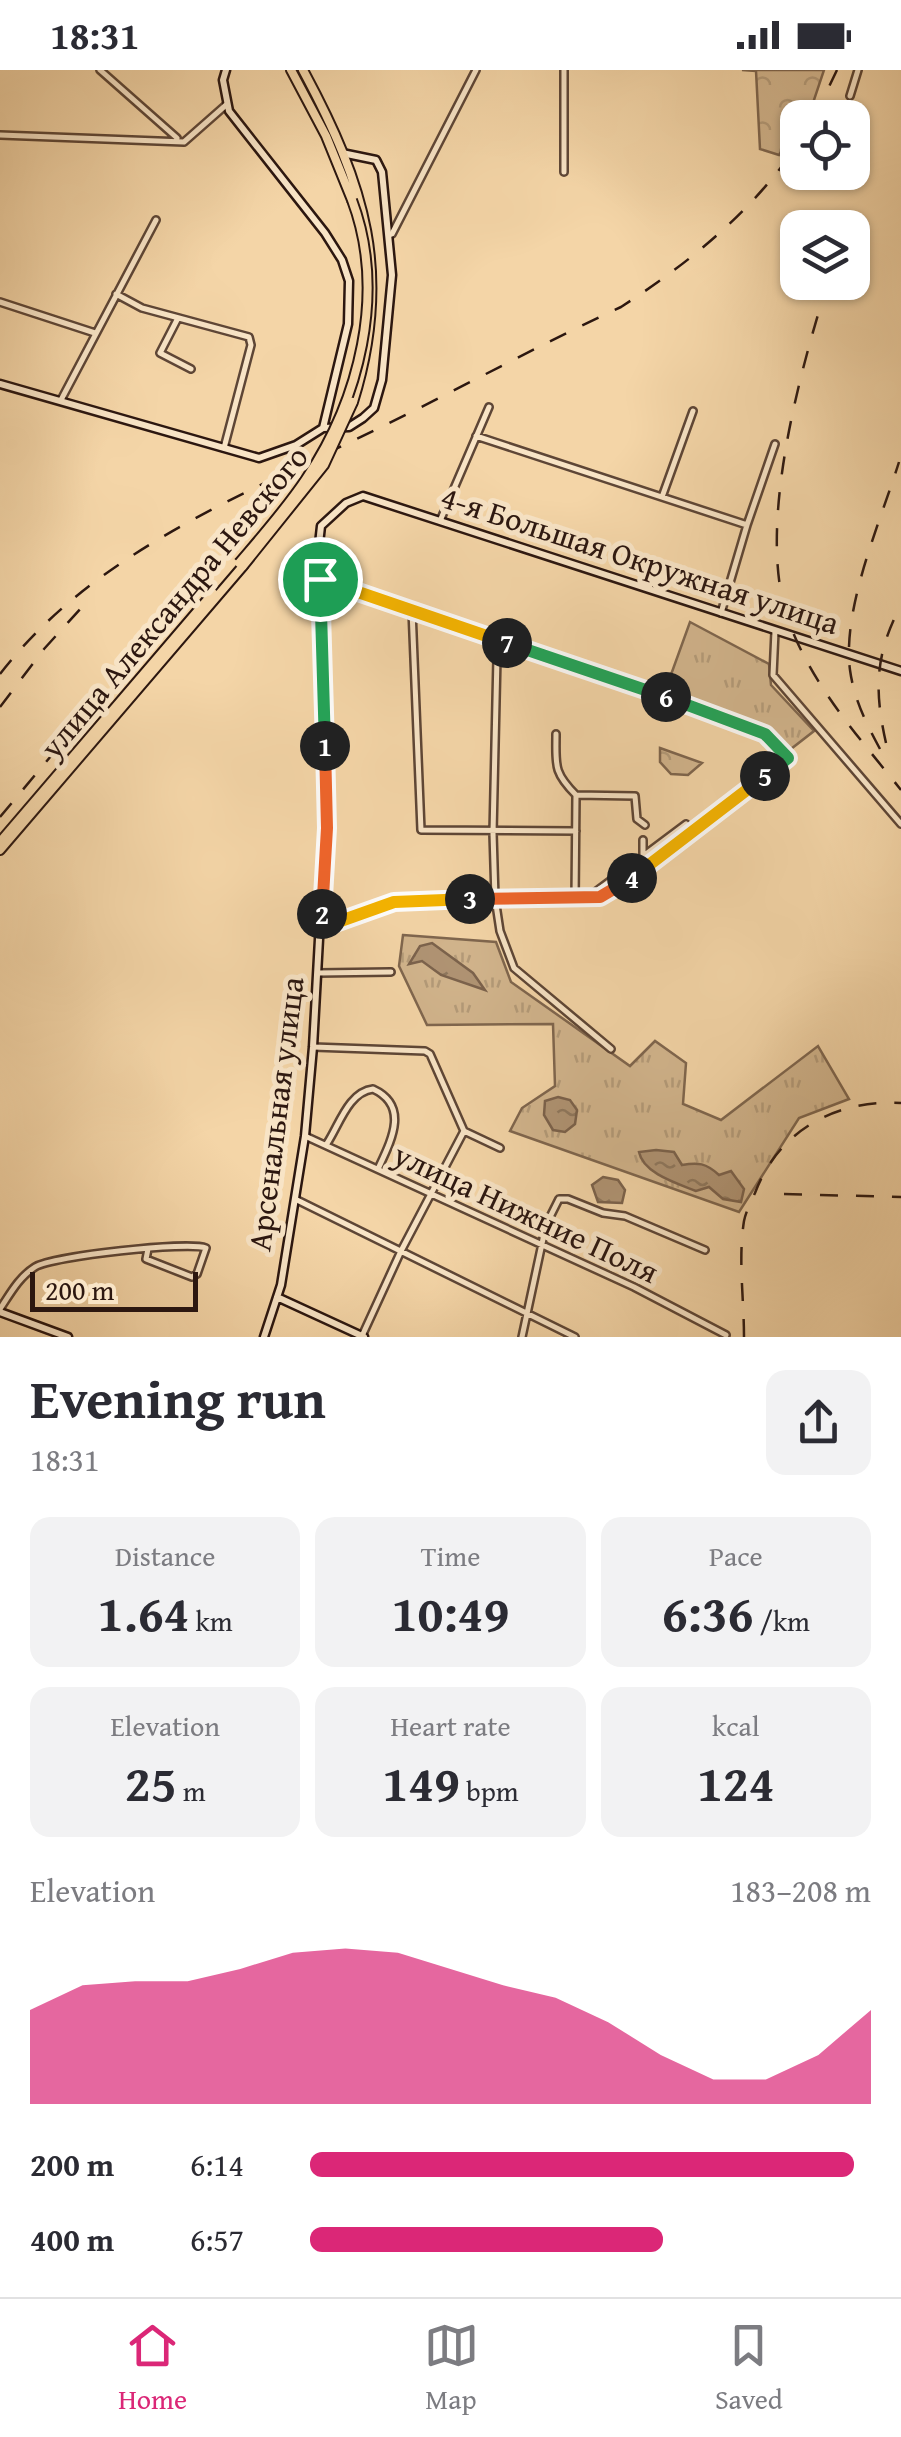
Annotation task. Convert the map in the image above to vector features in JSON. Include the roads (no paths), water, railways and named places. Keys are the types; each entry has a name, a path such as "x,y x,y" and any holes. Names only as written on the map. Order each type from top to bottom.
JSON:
{"main road":[{"path":"291,70 356,199"},
{"path":"302,70 342,153 356,199"},
{"name":"улица Александра Невского","path":"0,850 324,465 364,368 373,311 374,279 356,199"},
{"path":"0,842 241,565"}],"street":[{"path":"100,70 179,140"},
{"path":"0,136 184,142 226,105 226,70"},
{"path":"389,235 476,70"},
{"path":"564,70 564,172"},
{"path":"850,96 858,70"},
{"name":"улица Александра Невского","path":"226,105 325,233 342,260 349,281 348,324 324,425 357,422 376,403 386,358 392,275 389,235 380,164 364,157"},
{"path":"342,153 364,157 350,177"},
{"path":"385,206 390,212 404,211"},
{"path":"61,400 156,220"},
{"path":"116,294 142,308 249,338 224,448"},
{"path":"0,302 95,333"},
{"path":"178,318 160,352 191,369"},
{"path":"0,384 259,458 296,444 324,425"},
{"path":"440,521 489,407"},
{"path":"662,497 693,411"},
{"path":"476,436 747,525"},
{"path":"721,613 774,444"},
{"name":"4-я Большая Окружная улица","path":"362,496 901,672"},
{"name":"Арсенальная улица","path":"264,1337 277,1298 295,1199 313,1048 327,795 321,526 346,503 362,496"},
{"path":"320,579 750,727 765,734 788,758 612,892 586,899 394,902 321,928"},
{"path":"412,610 421,830 576,832"},
{"path":"775,631 773,675 901,824"},
{"path":"501,641 497,657 493,832 500,930 514,968 611,1048"},
{"path":"556,734 559,778 576,795 635,796 637,819 644,825"},
{"path":"575,898 576,795"},
{"path":"586,899 686,824"},
{"path":"643,840 643,856"},
{"path":"318,973 391,972"},
{"path":"313,1048 420,1050 430,1054 464,1131 500,1148"},
{"path":"326,1145 353,1098 364,1090 373,1090 391,1102 396,1116 394,1134 378,1168"},
{"path":"277,1298 363,1337 401,1251 464,1131"},
{"name":"улица Нижние Поля","path":"305,1136 634,1287 726,1335"},
{"path":"522,1337 552,1208 563,1198 598,1212 625,1216 706,1250"},
{"path":"295,1199 575,1337"},
{"path":"68,1337 0,1311 18,1282 47,1262 148,1249 196,1244 206,1248 197,1274 192,1277 146,1259 148,1249"}],"water":[{"path":"432,943 473,973 485,990 441,975 422,961 409,964 420,946"},
{"path":"558,1097 570,1100 577,1110 575,1124 565,1132 553,1130 544,1115 545,1101"},
{"path":"639,1152 674,1152 682,1165 702,1164 719,1175 731,1171 744,1189 741,1202 723,1199 709,1187 696,1191 661,1176 647,1166"},
{"path":"603,1177 618,1180 625,1190 622,1203 598,1202 592,1185"}],"railway":[{"path":"823,100 837,70"},
{"path":"0,674 38,631 80,593 174,530 621,307 718,234 780,169"},
{"path":"823,300 786,450 779,496 779,582 788,619 809,666 837,709 901,790"},
{"path":"880,749 854,691 849,646 864,566 899,462"},
{"path":"886,743 879,672 886,640 901,605"},
{"path":"0,707 82,607"},
{"path":"0,817 117,677"},
{"path":"744,1337 742,1235 765,1171 778,1152 812,1123 854,1107 901,1103"},
{"path":"784,1194 901,1197"}]}
